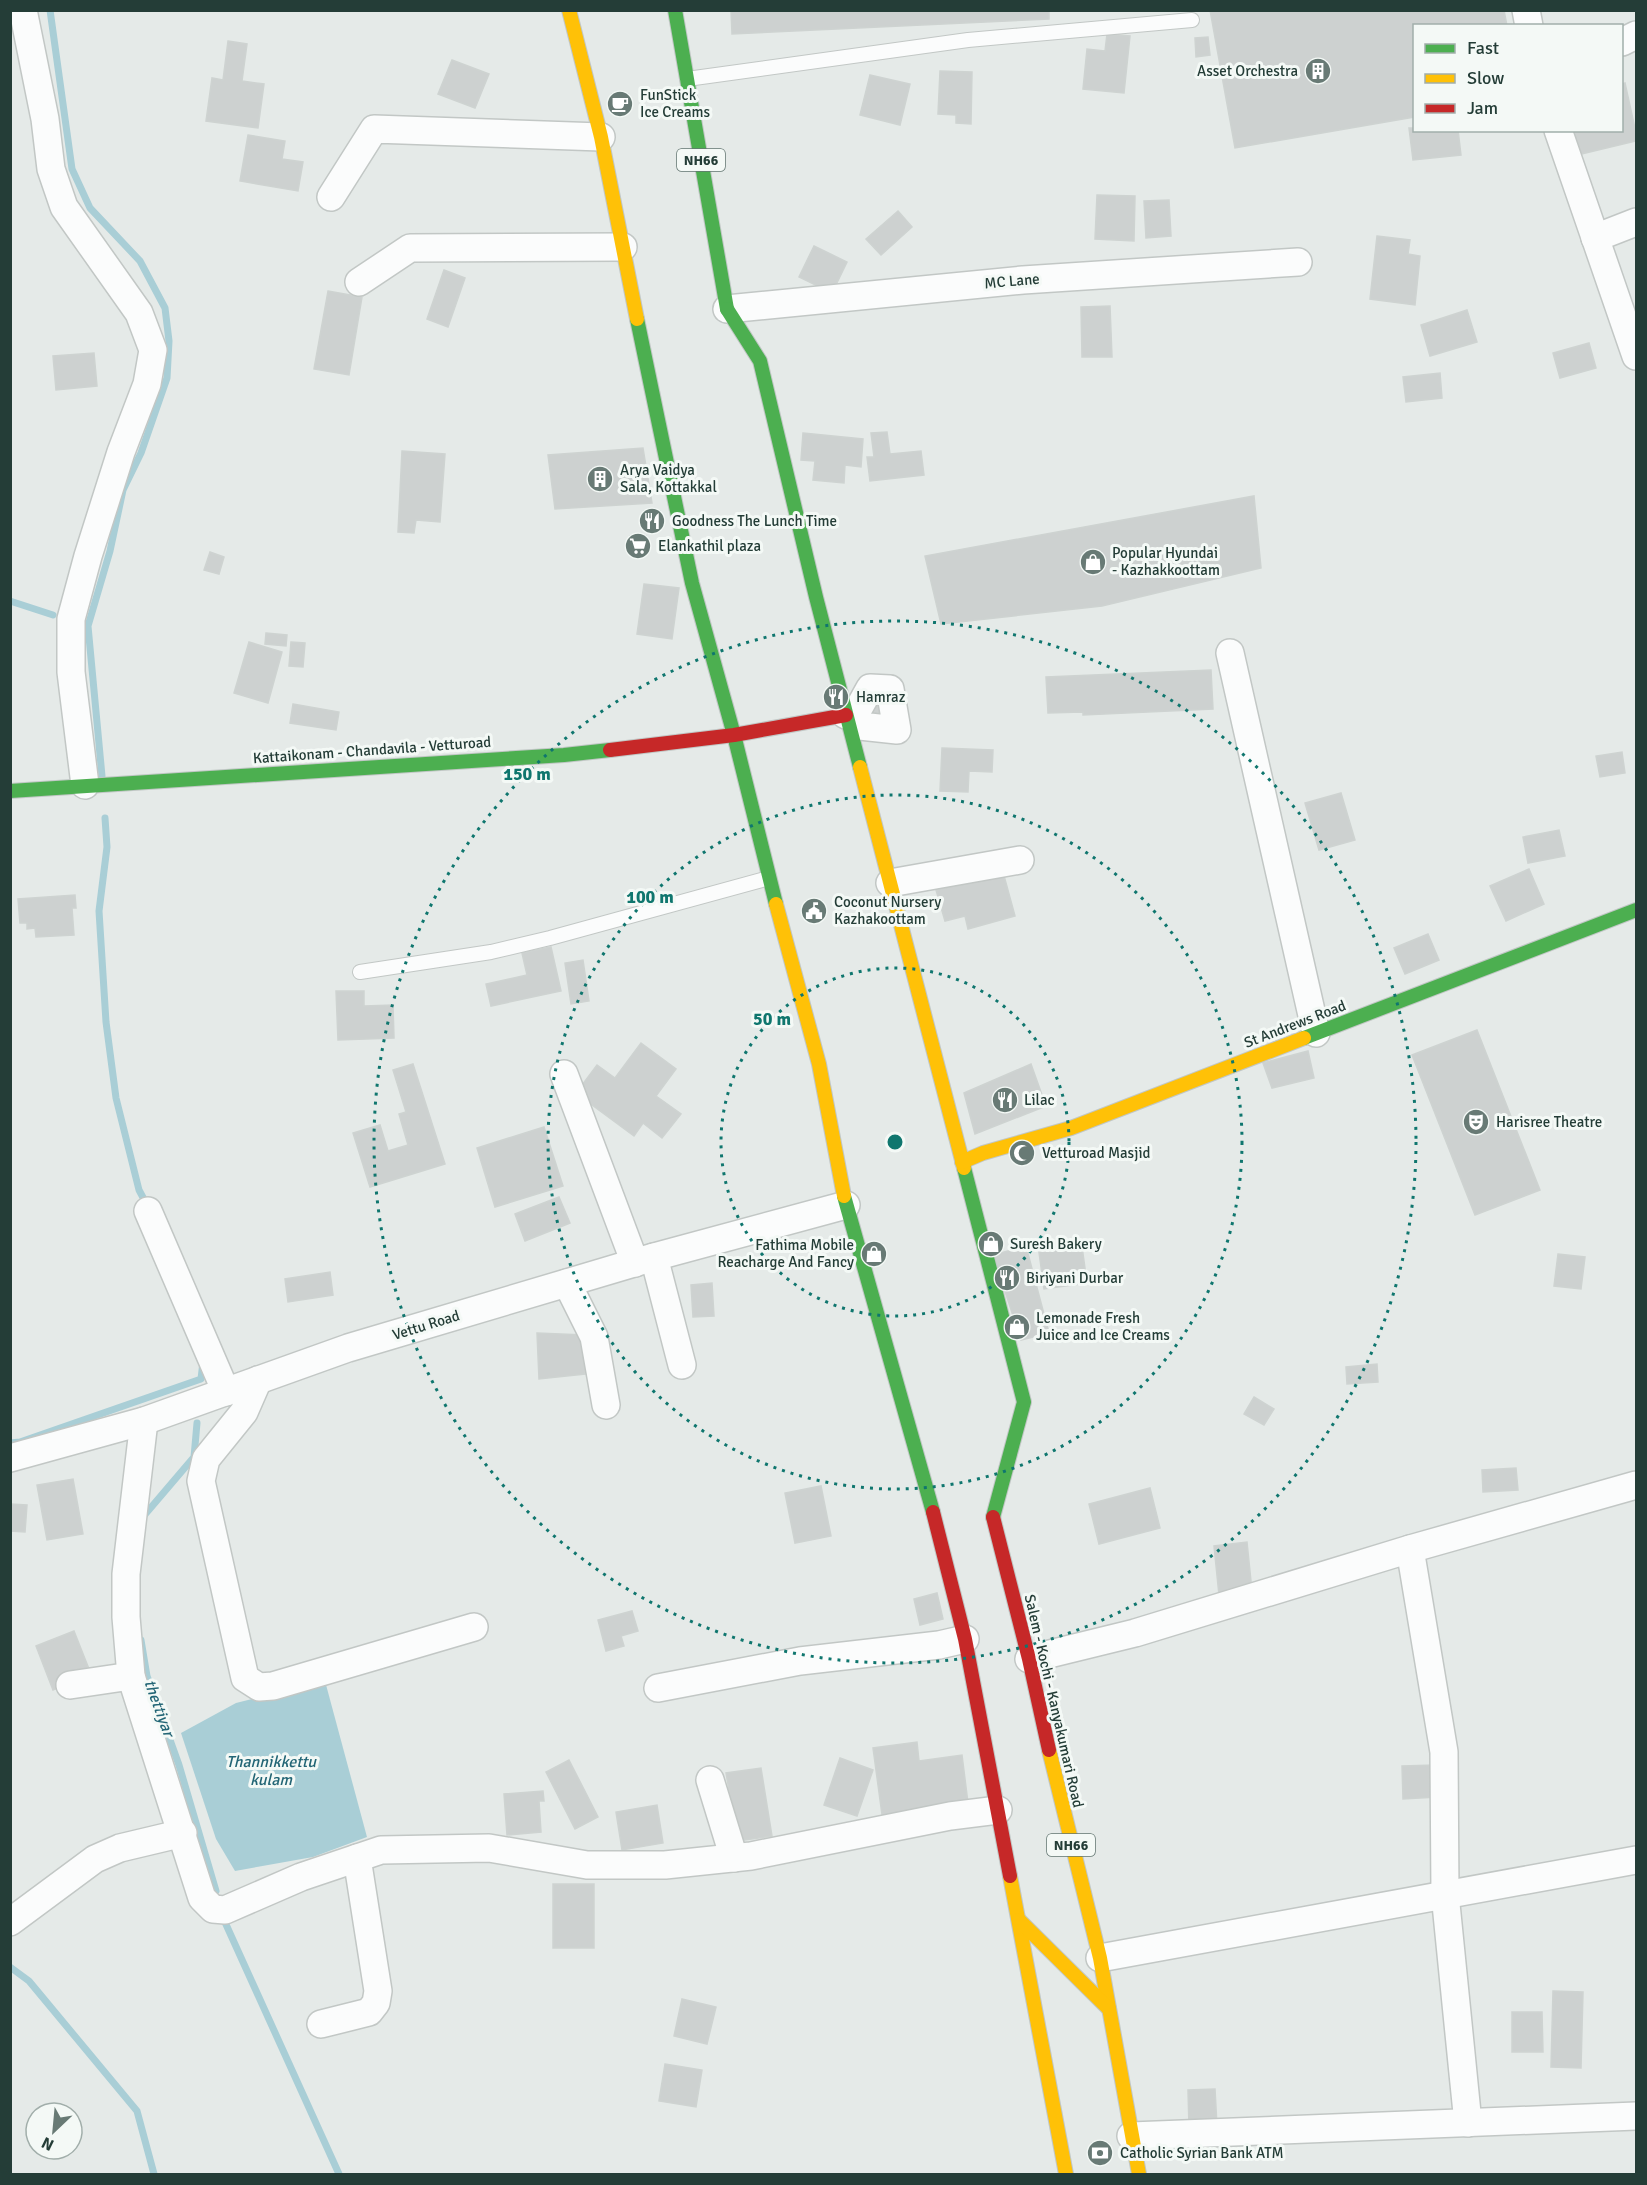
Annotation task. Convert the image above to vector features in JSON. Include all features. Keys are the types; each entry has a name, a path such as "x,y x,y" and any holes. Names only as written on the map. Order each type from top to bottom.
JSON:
{"main road":[{"path":"570,10 601,137 655,412 692,583 734,735 769,878 819,1064 846,1205 936,1521 965,1640 1066,2175"},
{"name":"NH66","path":"675,10 727,309"},
{"path":"727,309 760,361 816,597 851,714 890,883 962,1162"},
{"name":"Kattaikonam - Chandavila - Vetturoad","path":"10,791 564,754 734,735 851,714"},
{"name":"St Andrews Road","path":"962,1162 983,1153 1071,1128 1636,910"},
{"name":"Salem - Kochi - Kanyakumari Road","path":"962,1162 1024,1402 993,1517 1100,1958 1139,2175"},
{"path":"1019,1920 1109,2009"}],"street":[{"path":"23,10 45,119 51,169 64,207 139,313 153,350 147,384 121,452 88,556 71,620 72,672 85,785"},
{"path":"331,197 374,129 601,137"},
{"path":"1559,132 1595,238 1632,328 1636,356"},
{"path":"1595,238 1636,222"},
{"path":"359,282 410,248 623,247"},
{"name":"MC Lane","path":"727,309 1023,280 1298,262"},
{"path":"1230,653 1316,1034"},
{"path":"890,883 1020,860"},
{"path":"564,1074 644,1260 682,1365"},
{"name":"Vettu Road","path":"10,1458 144,1421 348,1348 644,1260 846,1205"},
{"path":"148,1211 226,1392"},
{"path":"567,1283 594,1337 606,1406"},
{"path":"258,1380 244,1412 206,1459 201,1481 245,1678 259,1687 273,1686 474,1627"},
{"path":"144,1421 126,1574 126,1617 131,1676 202,1898 213,1909 225,1910 301,1877 381,1850 489,1848 587,1864 664,1865 734,1858 950,1816 998,1810"},
{"path":"1029,1659 1135,1633 1410,1549 1636,1485"},
{"path":"1410,1549 1444,1752 1445,1894 1468,2123"},
{"path":"658,1688 800,1661 965,1640"},
{"path":"70,1685 131,1676"},
{"path":"710,1780 734,1858"},
{"path":"10,1922 95,1859 120,1848 183,1833"},
{"path":"321,2024 369,2012 376,2003 378,1991 357,1858"},
{"path":"1100,1958 1636,1860"},
{"path":"1131,2136 1636,2116"}],"lane":[{"path":"687,79 968,40 1192,20"},
{"path":"360,972 491,952 769,878"}],"water":[{"name":"Thannikkettu kulam","path":"325,1681 367,1837 313,1857 235,1871 216,1839 181,1733 236,1703"}],"building":[{"path":"731,10 1049,10 1049,19 732,34"},
{"name":"Asset Orchestra","path":"1210,10 1504,10 1507,24 1413,24 1413,117 1235,148"},
{"path":"1107,34 1130,36 1124,93 1083,89 1087,49 1105,51"},
{"path":"1208,37 1210,55 1196,57 1195,38"},
{"path":"228,41 247,44 242,81 264,84 258,128 206,121 212,78 223,80"},
{"path":"452,60 489,74 475,108 438,94"},
{"path":"940,71 972,72 971,124 956,123 956,115 938,114"},
{"path":"870,75 910,84 900,125 860,115"},
{"path":"1625,83 1636,141 1577,155 1571,132 1623,132 1623,84"},
{"path":"1409,128 1413,128 1413,132 1458,132 1461,155 1413,160"},
{"path":"248,135 285,141 282,159 303,162 298,191 240,181"},
{"path":"1097,195 1135,196 1134,241 1095,239"},
{"path":"1169,200 1171,236 1146,238 1144,201"},
{"path":"898,211 912,227 881,255 866,239"},
{"path":"1377,236 1410,240 1408,254 1420,256 1415,305 1370,299"},
{"path":"814,246 847,262 832,293 799,277"},
{"path":"444,270 465,278 448,327 427,319"},
{"path":"328,291 362,297 349,375 314,369"},
{"path":"1110,306 1112,357 1082,357 1081,307"},
{"path":"1467,310 1477,342 1430,356 1421,325"},
{"path":"1589,343 1596,368 1560,378 1553,353"},
{"path":"94,353 97,386 56,390 53,356"},
{"path":"1440,373 1442,398 1406,402 1403,377"},
{"path":"887,432 890,454 921,451 924,475 870,481 867,457 874,457 871,433"},
{"path":"803,433 863,439 861,467 845,465 844,483 813,480 815,461 801,460"},
{"name":"Arya Vaidya Sala, Kottakkal","path":"643,448 652,503 555,509 548,455"},
{"path":"402,451 445,454 440,522 416,520 414,533 398,532"},
{"name":"Popular Hyundai - Kazhakkoottam","path":"1254,496 1261,568 1102,606 941,624 925,556"},
{"path":"210,552 224,557 219,574 204,570"},
{"path":"644,584 679,588 672,639 637,634"},
{"path":"266,633 287,635 286,646 265,644"},
{"path":"249,642 282,652 268,703 234,693"},
{"path":"291,642 305,643 303,667 289,666"},
{"path":"1211,670 1213,709 1083,715 1083,712 1048,713 1046,677"},
{"path":"293,704 339,712 336,730 290,723"},
{"path":"866,706 888,706 889,722 866,722"},
{"path":"942,748 993,750 992,772 969,771 968,792 940,791"},
{"path":"1622,752 1625,773 1600,777 1596,756"},
{"path":"1341,793 1355,840 1319,850 1305,803"},
{"path":"1559,830 1565,856 1528,863 1523,837"},
{"path":"1529,869 1544,904 1506,921 1490,886"},
{"path":"1003,872 1015,916 968,929 965,916 945,921 936,890"},
{"path":"75,895 76,908 72,908 74,935 36,937 35,928 27,929 27,923 20,923 18,899"},
{"path":"1428,934 1439,960 1405,974 1394,948"},
{"path":"551,947 561,991 491,1006 486,984 527,975 522,953"},
{"path":"583,960 589,1001 571,1004 565,963"},
{"path":"336,991 364,991 364,1006 393,1005 394,1038 338,1040"},
{"name":"Harisree Theatre","path":"1477,1030 1540,1190 1475,1215 1412,1055"},
{"path":"641,1043 676,1069 656,1096 681,1114 662,1138 643,1123 634,1136 576,1093 597,1065 615,1078"},
{"path":"1308,1051 1314,1078 1272,1088 1263,1063"},
{"path":"413,1064 445,1164 370,1187 353,1133 380,1125 388,1151 408,1145 399,1114 406,1112 393,1070"},
{"name":"Lilac","path":"1031,1064 1046,1106 975,1134 964,1093"},
{"path":"544,1127 563,1186 495,1207 477,1148"},
{"path":"559,1197 570,1223 525,1241 515,1214"},
{"path":"1081,1239 1087,1283 1044,1289 1038,1245"},
{"path":"1026,1246 1049,1333 1021,1340 993,1255"},
{"path":"1558,1254 1585,1257 1581,1289 1554,1286"},
{"path":"330,1272 333,1295 288,1302 285,1279"},
{"path":"712,1283 714,1316 693,1317 691,1285"},
{"path":"537,1333 584,1335 585,1374 539,1379"},
{"path":"1377,1364 1378,1382 1347,1384 1346,1367"},
{"path":"1254,1397 1274,1409 1264,1425 1244,1414"},
{"path":"1516,1468 1518,1490 1483,1492 1482,1470"},
{"path":"73,1479 83,1534 47,1540 37,1485"},
{"path":"821,1486 831,1536 795,1543 785,1493"},
{"path":"1150,1488 1160,1528 1099,1544 1089,1504"},
{"path":"10,1504 27,1505 25,1532 10,1531"},
{"path":"1247,1542 1252,1591 1219,1595 1214,1546"},
{"path":"937,1593 943,1619 920,1625 914,1599"},
{"path":"632,1611 638,1631 621,1636 624,1646 606,1651 598,1620"},
{"path":"74,1631 91,1674 53,1690 36,1646"},
{"path":"917,1742 919,1761 962,1755 969,1811 883,1822 873,1748"},
{"path":"840,1758 873,1770 857,1816 824,1805"},
{"path":"569,1760 598,1817 575,1829 546,1772"},
{"path":"1435,1765 1437,1797 1403,1799 1402,1766"},
{"path":"761,1768 772,1836 738,1841 726,1773"},
{"path":"543,1791 544,1801 539,1801 541,1832 507,1835 504,1794"},
{"path":"657,1805 663,1843 622,1850 616,1812"},
{"path":"553,1884 594,1884 594,1948 553,1948"},
{"path":"1553,1991 1583,1992 1581,2068 1551,2067"},
{"path":"682,1999 716,2007 707,2044 674,2036"},
{"path":"1512,2012 1542,2012 1543,2052 1512,2052"},
{"path":"665,2064 702,2070 696,2107 659,2101"},
{"path":"1215,2089 1217,2126 1189,2127 1188,2090"}],"waterway":[{"path":"50,10 72,169 90,208 140,261 165,308 169,341 167,378 141,453 123,490 110,551 88,626 102,776"},
{"path":"10,601 53,615"},
{"path":"105,818 107,847 99,911 106,1022 116,1098 139,1190 147,1205"},
{"path":"10,1443 20,1442 201,1379 203,1362"},
{"path":"142,1518 194,1457 197,1423"},
{"name":"thettiyar","path":"141,1640 147,1676 179,1765 216,1891"},
{"name":"thettiyar","path":"224,1920 339,2174"},
{"path":"10,1967 29,1981 137,2111 154,2174"}],"traffic: fast":[{"path":"675,10 727,309"},
{"path":"727,309 760,361 816,597 860,767"},
{"path":"637,319 692,583 734,735 776,904"},
{"path":"10,791 564,755 610,750"},
{"path":"1304,1038 1636,910"},
{"path":"964,1168 1024,1402 993,1517"},
{"path":"844,1196 933,1512"}],"traffic: slow":[{"path":"569,10 601,137 637,319"},
{"path":"860,767 964,1168"},
{"path":"776,904 819,1064 844,1196"},
{"path":"962,1162 983,1153 1071,1128 1304,1038"},
{"path":"1049,1750 1100,1958 1139,2174"},
{"path":"1010,1876 1066,2174"},
{"path":"1019,1920 1109,2009"}],"traffic: jam":[{"path":"610,750 734,735 846,715"},
{"path":"933,1512 965,1639 1010,1876"},
{"path":"993,1517 1029,1659 1049,1750"}],"place":[{"name":"Asset Orchestra","path":"1318,71"},
{"name":"FunStick Ice Creams","path":"620,104"},
{"name":"Arya Vaidya Sala, Kottakkal","path":"600,479"},
{"name":"Goodness The Lunch Time","path":"652,521"},
{"name":"Elankathil plaza","path":"638,546"},
{"name":"Popular Hyundai - Kazhakkoottam","path":"1093,562"},
{"name":"Hamraz","path":"836,697"},
{"name":"Coconut Nursery Kazhakoottam","path":"814,911"},
{"name":"Lilac","path":"1005,1100"},
{"name":"Harisree Theatre","path":"1476,1122"},
{"name":"Vetturoad Masjid","path":"1022,1153"},
{"name":"Suresh Bakery","path":"991,1244"},
{"name":"Fathima Mobile Reacharge And Fancy","path":"874,1254"},
{"name":"Biriyani Durbar","path":"1007,1278"},
{"name":"Lemonade Fresh Juice and Ice Creams","path":"1017,1327"},
{"name":"Catholic Syrian Bank ATM","path":"1100,2153"}]}
